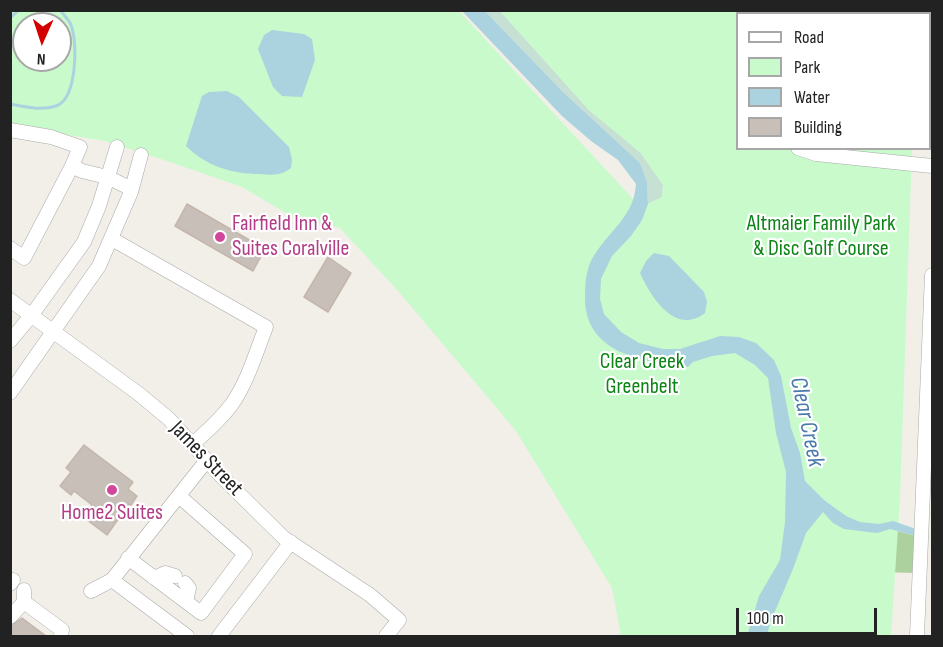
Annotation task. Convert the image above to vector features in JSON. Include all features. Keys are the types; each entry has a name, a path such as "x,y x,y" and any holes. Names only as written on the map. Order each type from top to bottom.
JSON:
{"street":[{"path":"10,130 51,137 80,147 77,169 24,258 10,248"},
{"path":"10,341 31,316 84,242 117,147"},
{"path":"804,150 816,154 859,154 933,166"},
{"path":"10,393 99,266 132,189 141,155"},
{"path":"77,169 108,177 132,189"},
{"path":"77,169 102,195"},
{"path":"112,239 266,327 250,369 233,403 193,444"},
{"path":"917,636 933,274"},
{"name":"James Street","path":"10,300 139,394 169,419 222,477 291,542 370,595 399,620 386,636"},
{"path":"91,591 112,580 207,460"},
{"path":"129,558 201,613 246,554 179,496"},
{"path":"219,636 291,542"},
{"path":"154,578 165,573 180,579 189,588 186,601"},
{"path":"112,580 188,636"},
{"path":"10,617 24,596 62,630 61,636"}],"green space":[{"name":"Clear Creek Greenbelt","path":"10,11 459,11 634,200 648,204 662,197 663,185 641,153 589,110 500,11 917,11 736,12 736,150 912,150 900,498 891,636 621,636 612,588 516,431 399,292 340,228 321,223 316,231 242,187 105,141 11,126"},
{"path":"485,11 500,11 589,110 641,153 663,185 662,197 648,204 647,182 640,163 563,92"},
{"path":"890,529 916,536 914,573 879,572"}],"water":[{"path":"462,11 485,11 563,92 640,163 647,182 648,204 642,220 612,256 601,279 600,299 604,314 621,332 639,343 663,349 680,349 720,336 739,337 756,343 774,360 781,376 791,428 800,453 805,481 824,500 846,516 860,522 879,524 893,521 916,529 916,536 890,529 877,533 844,529 833,523 823,512 806,533 767,636 747,636 759,596 780,560 785,522 786,472 776,433 768,378 755,365 735,353 712,356 693,362 688,367 671,365 636,358 620,352 595,332 588,317 585,298 588,269 601,245 626,214 631,205 636,184 618,160 562,116"},
{"path":"272,30 304,34 312,39 315,60 302,97 282,96 273,87 258,49 264,35"},
{"path":"227,91 239,97 289,147 291,168 280,174 272,175 250,174 220,168 202,159 186,146 202,96 209,92"},
{"path":"654,253 669,256 704,292 707,302 705,313 694,319 684,320 665,311 657,302 640,273 646,261"}],"building":[{"name":"Fairfield Inn & Suites Coralville","path":"187,204 265,249 253,271 175,226"},
{"path":"328,257 351,273 328,312 304,297"},
{"name":"Home2 Suites","path":"84,445 133,482 128,489 137,496 107,535 83,517 92,505 74,491 71,495 60,486 71,472 66,468"},
{"path":"22,618 46,636 10,636 10,626"}],"waterway":[{"path":"10,18 19,10"},
{"path":"10,104 33,108 56,106 68,93 74,70 75,44 71,25 60,10"}],"place":[{"name":"Fairfield Inn & Suites Coralville","path":"220,237"},
{"name":"Home2 Suites","path":"112,490"}],"park label":[{"name":"Altmaier Family Park & Disc Golf Course","path":"821,236"}],"water label":[{"name":"Clear Creek","path":"806,422"}]}
